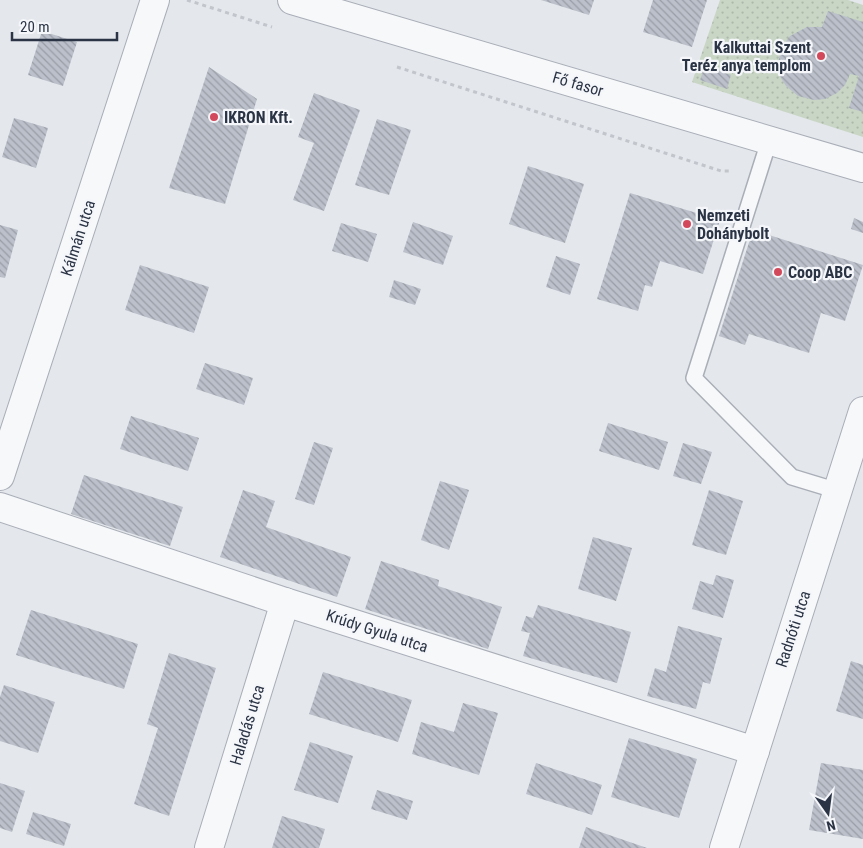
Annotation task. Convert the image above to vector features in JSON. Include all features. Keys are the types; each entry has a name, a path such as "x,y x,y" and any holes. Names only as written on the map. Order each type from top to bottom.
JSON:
{"street":[{"name":"Kálmán utca","path":"0,476 155,0"},
{"name":"Fő fasor","path":"292,0 863,168"},
{"name":"Radnóti utca","path":"724,848 863,410"},
{"name":"Krúdy Gyula utca","path":"0,507 285,602 755,751"},
{"name":"Haladás utca","path":"209,848 285,602"}],"lane":[{"path":"769,140 694,378 792,477 838,491"}],"path":[{"path":"187,0 281,30"},
{"path":"393,66 721,171 759,172"}],"green space":[{"path":"720,0 848,0 863,5 863,137 692,82"}],"building":[{"path":"541,0 594,0 589,15"},
{"path":"653,0 707,0 692,47 643,32"},
{"name":"Kalkuttai Szent Teréz anya templom","path":"828,11 863,22 863,112 849,108 859,76 850,74 845,85 837,93 825,99 814,100 798,96 786,86 779,75 778,64 781,48 790,36 807,27 822,27"},
{"path":"42,31 77,42 63,86 28,75"},
{"path":"705,66 731,75 727,89 700,80"},
{"path":"209,67 257,99 225,204 169,188"},
{"path":"314,93 360,110 324,211 293,200 314,143 298,137"},
{"path":"14,118 48,128 36,168 2,157"},
{"path":"377,119 411,130 389,195 355,185"},
{"path":"528,166 584,184 565,243 509,224"},
{"path":"630,193 720,220 703,274 660,261 652,287 645,285 638,311 597,299"},
{"path":"854,218 863,222 863,233 851,229"},
{"path":"413,222 453,236 443,265 403,252"},
{"path":"341,223 377,234 368,262 332,251"},
{"path":"0,225 18,230 5,278 0,277"},
{"path":"753,230 863,265 845,321 821,313 809,353 749,334 745,345 719,336"},
{"path":"556,256 580,264 570,295 546,287"},
{"path":"140,265 209,287 194,333 125,310"},
{"path":"394,280 421,289 415,305 389,297"},
{"path":"205,363 253,378 244,405 196,389"},
{"path":"131,416 199,438 188,471 120,449"},
{"path":"608,423 668,442 659,470 599,451"},
{"path":"314,442 333,448 314,505 295,499"},
{"path":"683,443 712,452 701,484 673,476"},
{"path":"84,475 183,507 170,546 71,514"},
{"path":"440,481 469,490 449,550 421,540"},
{"path":"243,490 275,501 266,527 351,557 337,597 220,557"},
{"path":"709,490 743,501 726,555 692,545"},
{"path":"593,537 632,548 616,601 578,589"},
{"path":"381,561 439,580 438,586 502,607 488,649 365,609"},
{"path":"716,575 734,580 723,618 692,609 700,581 713,585"},
{"path":"538,605 631,632 617,683 523,656 530,633 521,631 526,616 533,618"},
{"path":"31,610 138,644 124,689 16,655"},
{"path":"678,626 722,638 710,684 703,682 696,709 647,696 655,668 666,672"},
{"path":"169,653 216,668 169,816 134,804 158,728 147,724"},
{"path":"851,661 863,665 863,719 836,711"},
{"path":"323,672 412,700 398,742 309,714"},
{"path":"4,685 55,702 38,753 0,741 0,697"},
{"path":"463,703 498,713 479,775 412,754 421,722 454,732"},
{"path":"629,738 697,759 679,818 611,797"},
{"path":"310,742 353,756 338,803 294,790"},
{"path":"536,763 602,785 592,815 526,794"},
{"path":"821,763 863,770 863,839 809,830"},
{"path":"0,783 25,791 12,832 0,828"},
{"path":"377,790 413,801 407,820 371,809"},
{"path":"33,812 71,824 64,846 26,834"},
{"path":"282,816 325,829 319,848 272,848"},
{"path":"586,827 647,848 579,848"}],"place":[{"name":"Kalkuttai Szent Teréz anya templom","path":"821,56"},
{"name":"IKRON Kft.","path":"214,117"},
{"name":"Nemzeti Dohánybolt","path":"687,224"},
{"name":"Coop ABC","path":"778,272"}]}
